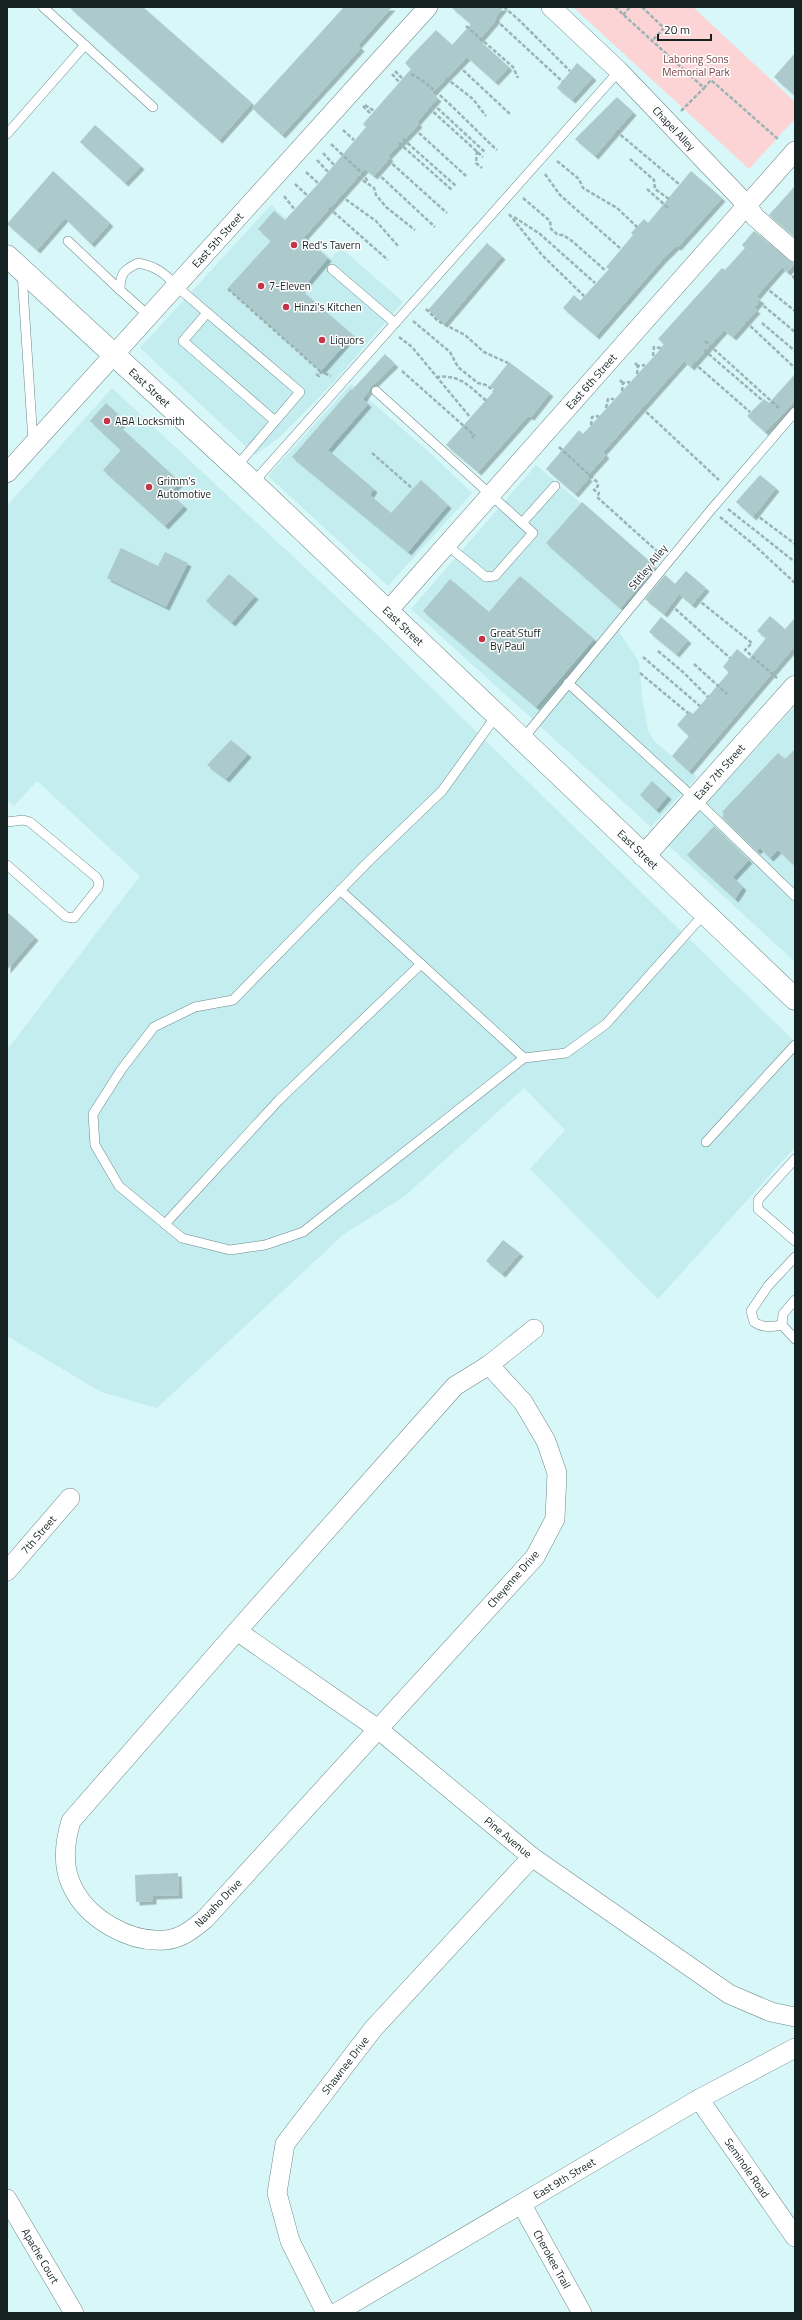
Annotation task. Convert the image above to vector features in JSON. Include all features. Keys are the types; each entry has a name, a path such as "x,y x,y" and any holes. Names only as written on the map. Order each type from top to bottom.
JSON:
{"main road":[{"name":"East Street","path":"14,263 236,467 704,914 793,994"},
{"name":"East 7th Street","path":"644,856 791,687"}],"street":[{"name":"East 5th Street","path":"7,473 428,7"},
{"name":"Chapel Alley","path":"552,7 619,72 747,205 755,217 795,252"},
{"name":"East 6th Street","path":"387,612 795,151"},
{"path":"237,1631 455,1386 489,1364 534,1329"},
{"name":"Cheyenne Drive","path":"378,1729 534,1557 555,1519 557,1473 546,1441 522,1402 489,1364"},
{"name":"7th Street","path":"7,1571 70,1498"},
{"name":"Navaho Drive","path":"237,1631 72,1821 66,1836 65,1854 72,1886 88,1910 121,1932 143,1940 166,1940 188,1933 205,1919 378,1729"},
{"name":"Pine Avenue","path":"237,1631 378,1729 532,1857 729,1994 771,2012 795,2017"},
{"name":"Shawnee Drive","path":"326,2313 290,2240 277,2194 285,2144 373,2029 532,1857"},
{"name":"East 9th Street","path":"336,2313 522,2205 699,2099 795,2048"},
{"name":"Seminole Road","path":"699,2099 795,2237"},
{"name":"Apache Court","path":"7,2199 74,2313"},
{"name":"Cherokee Trail","path":"522,2205 582,2313"}],"lane":[{"path":"43,7 153,107"},
{"path":"7,134 85,45"},
{"path":"253,483 619,72"},
{"path":"68,241 149,316"},
{"path":"120,290 120,277 128,268 138,262 160,270 176,286 300,392 236,467"},
{"path":"14,263 33,444"},
{"path":"332,269 393,326"},
{"path":"207,313 183,341 275,421"},
{"path":"376,391 533,533 495,576 486,577 447,545"},
{"name":"Stitley Alley","path":"522,740 710,510 793,415"},
{"path":"522,523 555,486"},
{"path":"568,683 695,798 795,896"},
{"path":"496,716 442,791 340,890 233,1000 195,1007 154,1028 121,1070 93,1114 95,1145 119,1186 182,1238 230,1250 265,1245 303,1232 524,1058 566,1053 606,1024 704,914"},
{"path":"7,822 23,820 30,822 96,877 99,882 98,888 74,918 70,919 7,865"},
{"path":"340,890 524,1058"},
{"path":"165,1224 279,1100 421,964"},
{"path":"706,1142 795,1045"},
{"path":"795,1159 758,1200 758,1210 795,1241"},
{"path":"782,1325 768,1327 760,1326 754,1322 751,1311 768,1286 795,1257"},
{"path":"795,1300 783,1314 782,1325 795,1339"}],"path":[{"path":"615,7 704,88"},
{"path":"624,14 630,7"},
{"path":"642,7 664,28 652,41"},
{"path":"504,8 520,21 570,70"},
{"path":"496,20 563,82"},
{"path":"466,26 513,67 518,78"},
{"path":"460,65 511,115"},
{"path":"395,71 403,79"},
{"path":"392,74 400,82"},
{"path":"411,74 431,89 497,150"},
{"path":"446,78 470,95 479,104 486,116"},
{"path":"681,111 711,80 779,140"},
{"path":"433,104 486,152"},
{"path":"371,114 364,105 374,111"},
{"path":"429,108 482,157"},
{"path":"343,130 354,140"},
{"path":"616,131 680,184"},
{"path":"419,133 466,176"},
{"path":"403,139 456,186"},
{"path":"399,143 452,190"},
{"path":"331,144 364,175 368,183"},
{"path":"477,151 476,163 482,168"},
{"path":"323,153 335,166"},
{"path":"547,153 579,179 583,188 616,208 637,226"},
{"path":"630,158 654,180 655,188 669,199"},
{"path":"317,160 329,172"},
{"path":"388,160 447,213"},
{"path":"535,166 546,175 560,195 621,249"},
{"path":"306,172 319,184"},
{"path":"377,173 435,227"},
{"path":"358,177 374,188 380,201 415,230"},
{"path":"295,184 308,196"},
{"path":"647,189 667,209"},
{"path":"513,190 550,221 551,229 558,234 564,235 572,241 606,272"},
{"path":"284,196 295,210"},
{"path":"341,196 376,221 400,247"},
{"path":"499,206 540,234 595,283"},
{"path":"329,208 388,260"},
{"path":"513,217 542,255 584,296"},
{"path":"789,271 795,279"},
{"path":"765,287 795,311"},
{"path":"228,289 321,372"},
{"path":"417,299 438,321 465,335 484,352 508,364"},
{"path":"759,302 795,332"},
{"path":"404,314 450,352 458,367 478,383 486,385 494,391"},
{"path":"746,322 795,368"},
{"path":"762,322 795,351"},
{"path":"393,326 470,417"},
{"path":"705,341 793,415"},
{"path":"651,344 654,347 661,348"},
{"path":"653,356 654,347"},
{"path":"704,350 762,400"},
{"path":"694,362 750,412"},
{"path":"635,363 638,366"},
{"path":"638,366 645,365"},
{"path":"637,374 638,366"},
{"path":"402,371 474,435 472,438"},
{"path":"436,377 450,375 466,383 488,402"},
{"path":"620,380 623,383"},
{"path":"623,383 630,382"},
{"path":"622,391 623,383"},
{"path":"605,396 608,399 614,399"},
{"path":"606,408 608,399"},
{"path":"642,408 729,489"},
{"path":"589,414 592,417"},
{"path":"592,417 599,416"},
{"path":"591,425 592,417"},
{"path":"559,446 597,482 598,486 594,490 599,493 597,497 668,562"},
{"path":"372,453 413,489"},
{"path":"718,502 795,562"},
{"path":"710,510 753,544 795,583"},
{"path":"756,514 795,544"},
{"path":"697,599 752,643 746,650 791,687"},
{"path":"671,605 730,658"},
{"path":"658,651 684,672 708,697"},
{"path":"643,657 700,706"},
{"path":"694,664 727,694"},
{"path":"640,673 688,712"}],"shaded area":[{"path":"271,205 331,258 341,248 403,302 334,382 280,437 255,455 140,348"},
{"path":"351,384 430,453 472,493 388,586 268,476"},
{"path":"112,388 371,629 795,1042 795,1147 658,1299 530,1169 565,1130 524,1088 405,1196 344,1234 157,1408 101,1392 7,1336 7,1050 140,876 37,781 14,806 7,800 7,506"},
{"path":"536,465 656,567 620,608 620,633 639,662 642,697 648,731 655,742 697,777 651,827 411,609"},
{"path":"795,706 795,962 668,845"}],"green space":[{"name":"Laboring Sons Memorial Park","path":"573,7 693,7 795,102 795,119 749,169"}],"building":[{"path":"69,7 143,7 252,103 219,140"},
{"path":"344,7 392,7 358,45 361,48 282,135 252,108"},
{"path":"451,7 504,7 495,18 497,19 479,40 509,67 495,82 467,57 432,93 438,98 417,122 419,124 388,156 390,158 374,176 365,169 304,237 328,258 301,290 353,335 321,371 228,288 271,241 258,229 274,211 285,220 318,184 366,127 363,124 411,69 405,63 412,55 436,30 452,45 471,24"},
{"path":"795,53 795,96 774,77"},
{"path":"577,63 593,77 572,100 557,88"},
{"path":"617,97 633,112 595,156 575,139"},
{"path":"95,125 141,166 125,183 80,142"},
{"path":"53,171 110,223 91,244 65,218 37,250 7,224"},
{"path":"691,171 722,198 678,247 676,246 662,260 596,336 563,308 574,295 580,301 609,269 606,267 633,235 631,233 644,219 648,223"},
{"path":"795,186 795,237 769,215"},
{"path":"754,231 795,264 787,272 782,267 756,297 761,300 754,308 757,310 733,337 724,330 691,367 684,361 603,452 606,455 587,476 589,478 575,494 546,469 579,430 583,434 657,353 664,344 658,339 722,268 725,270 745,248 742,245"},
{"path":"487,243 502,256 444,324 428,310"},
{"path":"385,354 395,364 371,387 363,399 368,404 328,450 374,489 370,495 391,513 421,480 448,505 408,552 292,457 351,389 352,390"},
{"path":"509,362 550,393 531,417 528,416 478,472 446,445 495,390 490,386"},
{"path":"795,374 795,401 765,432 747,416 764,399 769,403"},
{"name":"Grimm's Automotive","path":"106,403 124,420 119,426 180,482 170,493 184,506 165,526 103,470 121,450 90,421"},
{"path":"760,475 776,488 753,517 736,502"},
{"path":"582,502 656,567 620,608 546,543"},
{"path":"121,548 158,566 165,552 188,563 166,607 107,578"},
{"path":"686,571 706,588 692,605 679,594 664,614 645,599 665,575 675,584"},
{"path":"229,574 255,596 232,623 206,601"},
{"path":"520,576 594,639 536,707 423,611 450,579 489,612"},
{"path":"770,616 785,629 795,618 795,646 689,771 672,756 689,736 677,725 689,711 693,714 729,672 723,667 737,649 749,659 766,638 757,631"},
{"path":"661,617 688,640 676,654 649,632"},
{"path":"231,740 248,754 226,779 207,765"},
{"path":"795,749 795,866 778,850 770,858 760,848 757,851 722,817 724,814 722,812 778,753 785,759"},
{"path":"652,781 668,796 656,810 640,795"},
{"path":"714,826 749,860 733,877 743,887 735,899 687,855"},
{"path":"7,912 35,937 7,970"},
{"path":"503,1240 520,1253 502,1274 486,1261"},
{"path":"178,1873 179,1895 153,1896 153,1901 136,1902 135,1875"}],"place":[{"name":"Red's Tavern","path":"294,245"},
{"name":"7-Eleven","path":"261,286"},
{"name":"Hinzi's Kitchen","path":"286,307"},
{"name":"Liquors","path":"322,340"},
{"name":"ABA Locksmith","path":"107,421"},
{"name":"Grimm's Automotive","path":"149,487"},
{"name":"Great Stuff By Paul","path":"482,639"}]}
